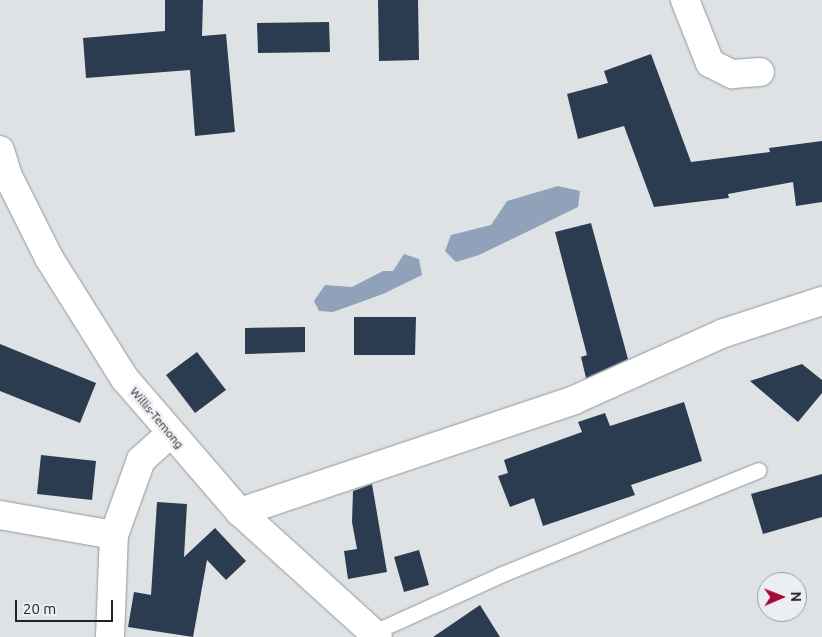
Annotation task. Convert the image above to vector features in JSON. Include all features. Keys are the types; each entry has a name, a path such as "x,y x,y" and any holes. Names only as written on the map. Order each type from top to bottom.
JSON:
{"street":[{"path":"685,0 710,63 732,74 760,72"},
{"name":"Willis-Temong","path":"0,150 8,176 49,258 125,379 170,434 240,512 376,635"},
{"path":"240,512 574,400 724,333 822,300"},
{"path":"110,637 114,534 141,460 170,434"},
{"path":"0,515 114,534"}],"lane":[{"path":"376,635 500,575 758,470"}],"shaded area":[{"path":"558,186 580,191 578,207 479,255 456,262 445,251 451,235 491,225 507,201"},
{"path":"404,254 419,259 422,275 383,294 333,312 319,311 314,301 325,285 352,287 383,271 393,271"}],"building":[{"path":"165,0 203,0 202,36 226,34 235,132 195,136 190,70 86,78 83,38 165,31"},
{"path":"378,0 418,0 419,60 379,61"},
{"path":"329,22 330,52 258,53 257,23"},
{"path":"651,54 691,162 770,152 769,148 822,141 822,202 796,206 793,182 728,194 729,198 654,207 624,126 578,139 567,94 608,83 604,71"},
{"path":"591,223 628,359 586,378 581,357 587,355 555,232"},
{"path":"354,317 416,317 415,355 354,355"},
{"path":"305,327 305,352 245,354 245,328"},
{"path":"0,344 96,383 80,423 0,391"},
{"path":"197,352 226,390 195,413 166,375"},
{"path":"802,364 822,380 822,393 798,422 750,381"},
{"path":"684,402 702,461 631,485 635,495 543,526 534,498 510,507 498,476 508,473 504,460 582,432 578,422 605,413 610,426"},
{"path":"41,455 96,461 92,500 37,494"},
{"path":"822,474 822,517 763,534 751,494"},
{"path":"372,484 387,572 348,579 344,551 357,549 352,522 353,491"},
{"path":"157,502 187,504 184,557 215,528 246,561 226,580 207,560 193,637 128,627 134,592 151,595"},
{"path":"419,550 429,585 404,592 394,557"},
{"path":"480,605 500,637 433,637"}]}
